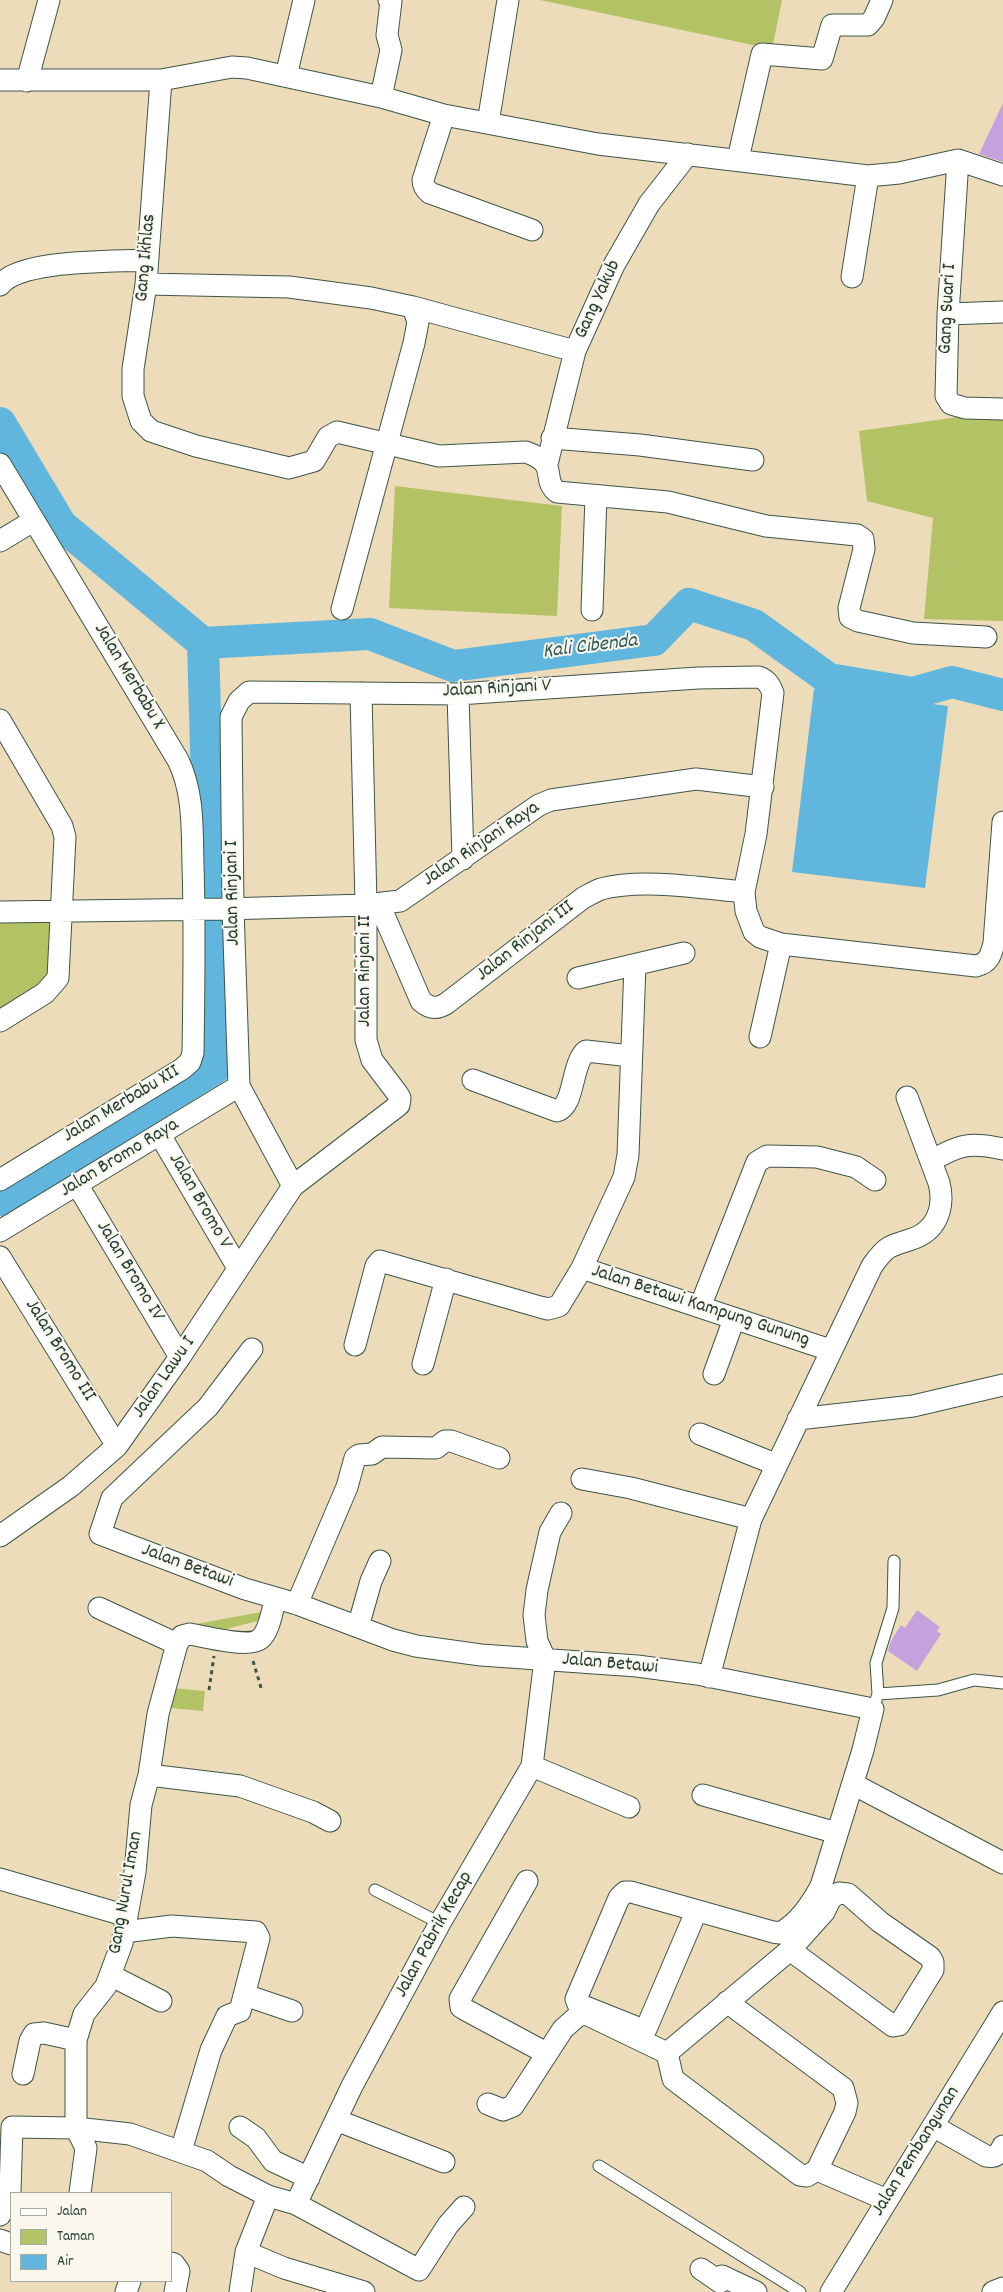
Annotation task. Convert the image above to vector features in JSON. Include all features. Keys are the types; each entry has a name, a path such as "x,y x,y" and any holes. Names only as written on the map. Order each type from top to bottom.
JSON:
{"street":[{"path":"27,81 50,0"},
{"path":"286,76 304,0"},
{"path":"381,97 391,50 387,35 390,0"},
{"path":"488,123 508,0"},
{"path":"738,160 762,54 822,59 832,24 868,25 874,18 882,0"},
{"path":"0,80 161,80 232,67 286,76 381,97 444,115 598,144 868,176 899,173 958,160 1003,175"},
{"name":"Gang Ikhlas","path":"161,80 146,284 133,369 133,396 141,421 151,431 196,446 289,468 314,461 328,437 337,432 386,445"},
{"path":"444,115 424,180 423,185 426,190 532,230"},
{"name":"Gang Yakub","path":"547,464 575,351 614,265 644,213 688,154"},
{"name":"Gang Suari I","path":"958,160 948,314 946,396 951,404 965,408 1003,409"},
{"path":"852,277 868,176"},
{"path":"0,285 6,278 38,267 147,260"},
{"path":"146,284 289,286 371,298 413,307 575,351"},
{"path":"342,609 414,343 418,322 413,307"},
{"path":"948,314 1003,312"},
{"path":"552,438 640,445 752,460"},
{"path":"386,445 439,456 526,452 547,464 552,487 557,492 668,502 766,526 857,535 863,539 864,549 849,608 850,617 858,621 913,633 986,637"},
{"name":"Jalan Merbabu X","path":"0,464 178,760 186,778 191,805 198,910"},
{"path":"592,610 596,496"},
{"path":"0,541 33,521"},
{"name":"Jalan Rinjani V","path":"239,701 253,691 458,694 698,678 759,677 768,682 773,693 763,787"},
{"name":"Jalan Rinjani II","path":"293,1186 395,1110 399,1105 400,1098 372,1060 366,1040 372,904 361,693"},
{"path":"458,694 463,859"},
{"name":"Jalan Rinjani I","path":"239,701 232,718 228,909 239,1086"},
{"path":"0,720 64,831 58,978 45,993 0,1021"},
{"name":"Jalan Rinjani Raya","path":"0,912 198,910 372,904 400,900 463,859 539,805 562,797 696,779 763,787"},
{"path":"763,787 744,892 746,911 754,932 760,937 781,944 976,966 983,964 990,957 994,944 1003,822"},
{"name":"Jalan Rinjani III","path":"372,904 421,1000 427,1006 435,1008 447,1004 583,898 600,889 634,885 682,886 744,892"},
{"name":"Jalan Merbabu XII","path":"0,1180 174,1074 190,1062 193,1053 198,910"},
{"path":"760,1036 781,944"},
{"path":"578,978 684,953"},
{"path":"582,1268 624,1177 628,1155 635,965"},
{"path":"473,1080 557,1111 562,1110 566,1104 579,1059 586,1051 631,1056"},
{"path":"239,1086 293,1186"},
{"name":"Jalan Bromo Raya","path":"0,1232 239,1086"},
{"name":"Jalan Betawi Kampung Gunung","path":"709,1677 751,1519 775,1464 830,1350 872,1266 881,1253 890,1247 923,1234 937,1220 942,1194 907,1097"},
{"name":"Jalan Bromo V","path":"160,1135 238,1268"},
{"path":"931,1161 950,1150 969,1144 1003,1148"},
{"path":"700,1307 758,1162 767,1156 817,1157 856,1167 875,1180"},
{"name":"Jalan Bromo IV","path":"78,1186 180,1357"},
{"name":"Jalan Lawu I","path":"0,1536 71,1486 117,1446 180,1357 293,1186"},
{"name":"Jalan Bromo III","path":"0,1257 117,1446"},
{"name":"Jalan Betawi Kampung Gunung","path":"355,1345 376,1266 380,1261 548,1309 560,1306 582,1268 830,1350"},
{"path":"423,1364 446,1279"},
{"path":"714,1374 734,1319"},
{"name":"Jalan Betawi","path":"252,1349 208,1407 112,1498 100,1534 245,1589 297,1604 416,1646 481,1654 637,1666 875,1702"},
{"path":"798,1419 913,1406 1003,1385"},
{"path":"700,1434 775,1464"},
{"path":"297,1604 347,1486 355,1458 359,1455 372,1454 382,1447 436,1448 445,1441 451,1441 500,1458"},
{"path":"582,1479 631,1488 751,1519"},
{"path":"546,1659 537,1641 534,1615 537,1590 550,1532 561,1513"},
{"path":"358,1627 371,1581 380,1561"},
{"path":"99,1608 177,1644 184,1635 247,1643 260,1639 263,1635 276,1598"},
{"name":"Gang Nurul Iman","path":"76,2128 76,2040 84,2014 106,1986 122,1943 135,1872 141,1805 149,1775 158,1714 177,1644"},
{"name":"Jalan Pabrik Kecap","path":"296,2204 352,2086 440,1923 532,1766 546,1659"},
{"path":"696,1912 648,2027 643,2030 578,2004 576,1999 618,1898 625,1892 631,1892 696,1912 780,1933 809,1906 821,1886 853,1784 875,1702"},
{"path":"532,1766 629,1807"},
{"path":"149,1775 240,1786 313,1812 330,1821"},
{"path":"853,1784 1003,1862"},
{"path":"703,1796 837,1833"},
{"path":"0,1879 126,1924 256,1932 259,1938 240,2011 227,2016 211,2050 181,2151"},
{"path":"528,1881 460,1999 460,2004 464,2009 546,2054"},
{"path":"667,2053 790,1950 824,1912 831,1898 839,1893 848,1894 880,1922 930,1957 933,1962 933,1970 899,2025 893,2026 790,1950"},
{"path":"110,1975 161,2001"},
{"path":"245,1996 292,2011"},
{"path":"667,2053 673,2079 800,2175 807,2176 818,2170 845,2112 847,2103 843,2088 727,2002"},
{"name":"Jalan Pembangunan","path":"831,2292 1003,2012"},
{"path":"488,2104 502,2110 512,2106 563,2029 580,2014 588,2015 667,2053"},
{"path":"23,2074 30,2041 34,2034 44,2033 76,2040"},
{"path":"336,2120 444,2162"},
{"path":"14,2192 6,2125 76,2128 130,2134 207,2160 229,2176 268,2196 296,2204 420,2270 448,2225 464,2207"},
{"path":"933,2126 986,2156 999,2154 1003,2146"},
{"path":"240,2127 256,2138 274,2161 309,2178"},
{"path":"76,2128 86,2148 80,2192"},
{"path":"818,2170 887,2200"},
{"path":"240,2292 246,2252 268,2196"},
{"path":"0,2215 10,2199"},
{"path":"246,2252 284,2268 364,2292"},
{"path":"172,2263 179,2271 175,2292"},
{"path":"700,2270 720,2282 722,2276 756,2292"},
{"path":"992,2292 1003,2288"}],"lane":[{"path":"894,1561 893,1608 876,1663 875,1702 938,1690 974,1680 1003,1683"},
{"path":"375,1890 440,1923"},
{"path":"599,2166 800,2292"}],"path":[{"path":"209,1690 216,1638"},
{"path":"247,1643 262,1691"}],"green space":[{"path":"540,0 782,0 772,49"},
{"path":"958,417 1003,418 1003,621 924,619 933,518 867,501 859,431"},
{"path":"395,486 562,506 557,616 389,608"},
{"path":"53,919 50,979 0,1010 0,920"},
{"path":"261,1612 261,1620 211,1633 196,1624"},
{"path":"172,1688 205,1691 203,1711 171,1708"}],"water":[{"path":"814,689 948,706 925,888 792,872"}],"building":[{"path":"1003,103 1003,162 979,154"},
{"path":"917,1610 940,1627 937,1631 941,1634 917,1671 888,1651 891,1641 901,1625 905,1628"}],"waterway":[{"path":"0,423 61,525 203,643 215,1068 0,1200"},
{"name":"Kali Cibenda","path":"203,643 370,634 453,666 654,640 689,604 754,625 829,679 913,693 952,682 1003,695"}]}
